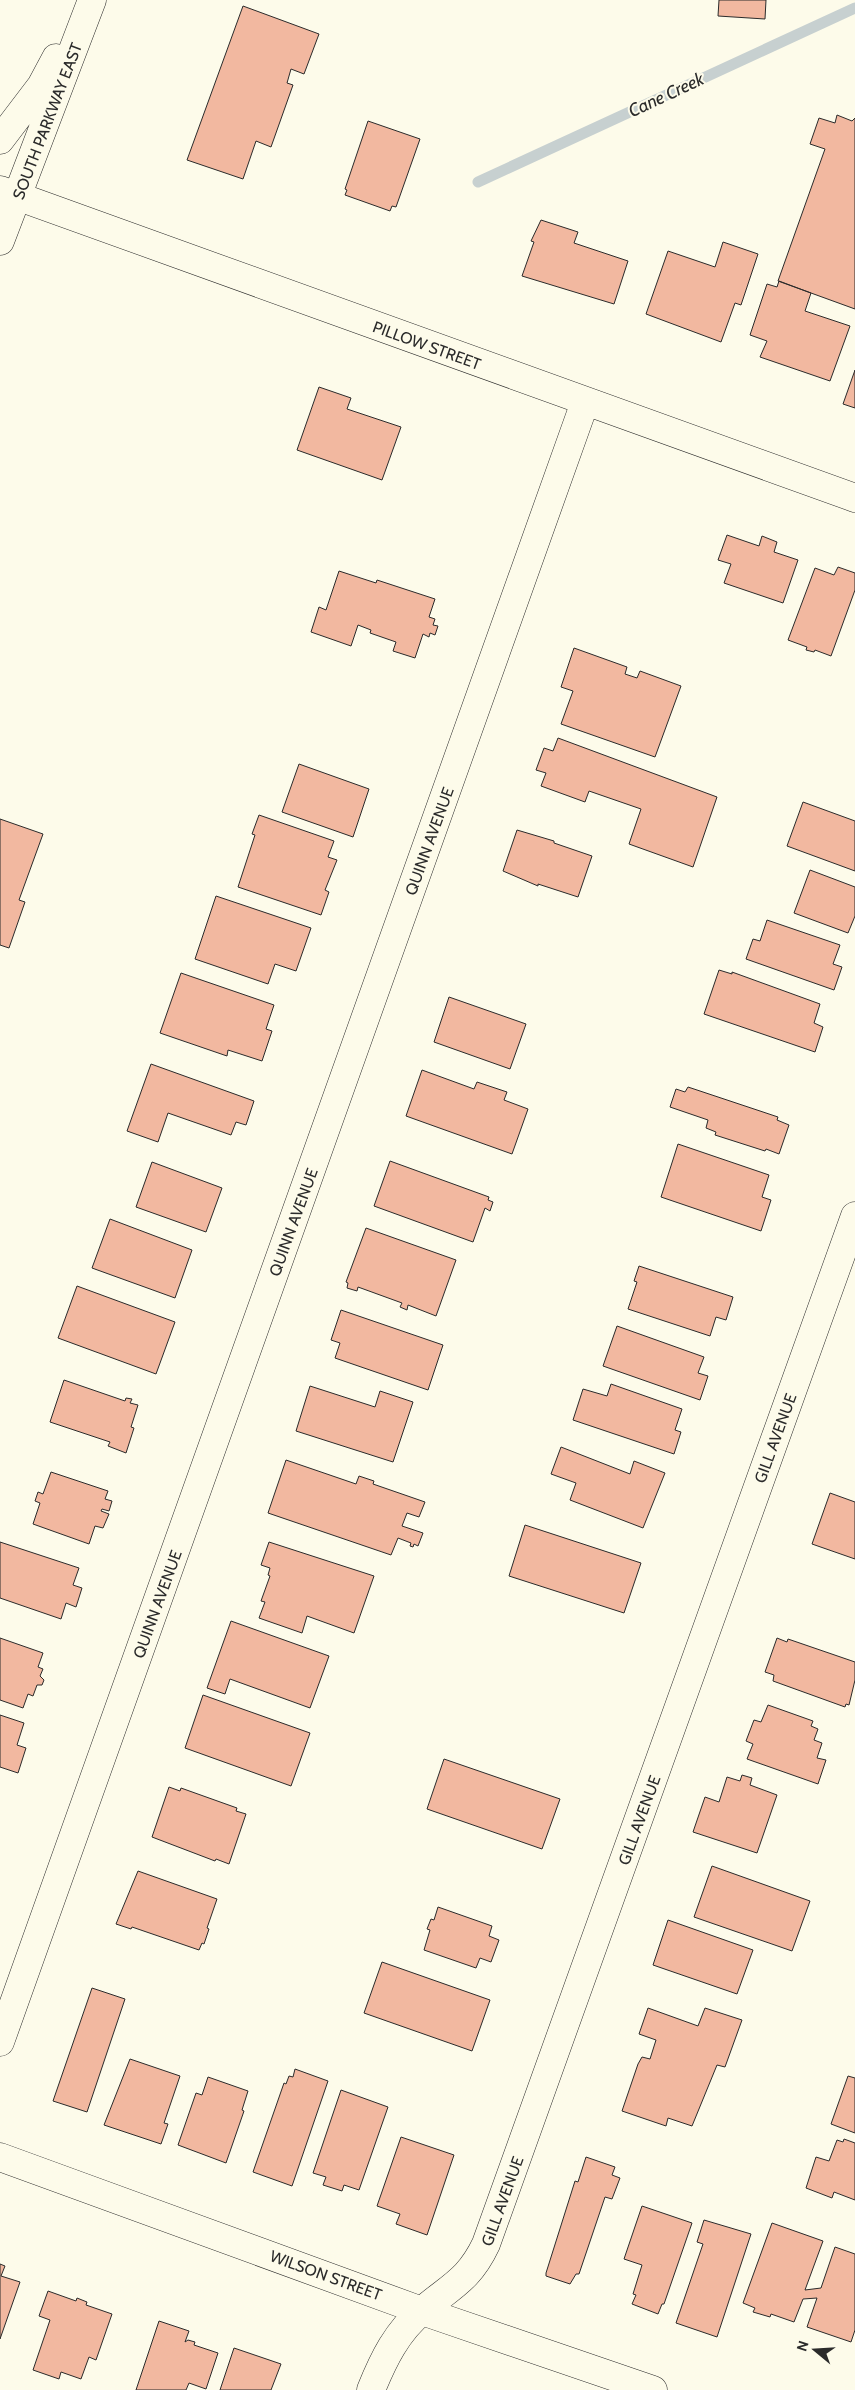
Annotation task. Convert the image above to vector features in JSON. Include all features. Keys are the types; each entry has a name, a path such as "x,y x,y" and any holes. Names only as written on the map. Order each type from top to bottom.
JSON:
{"street":[{"name":"SOUTH PARKWAY EAST","path":"0,140 41,86 88,0"},
{"name":"SOUTH PARKWAY EAST","path":"0,242 9,193 92,0"},
{"name":"PILLOW STREET","path":"9,193 855,498"},
{"name":"QUINN AVENUE","path":"0,2042 585,402"},
{"name":"GILL AVENUE","path":"371,2390 389,2350 404,2329 422,2310 468,2276 486,2244 855,1216"},
{"name":"WILSON STREET","path":"0,2157 422,2310 653,2390"}],"building":[{"path":"719,0 766,0 765,19 718,16"},
{"path":"243,6 319,34 304,74 291,69 287,83 293,85 271,147 256,141 243,179 187,160"},
{"path":"837,115 852,121 855,118 855,309 778,281 825,149 810,144 819,118 835,123"},
{"path":"368,121 420,139 396,207 392,206 390,211 345,195 347,190 345,189"},
{"path":"541,220 578,232 574,243 628,261 614,304 522,276 534,242 531,241"},
{"path":"723,242 758,254 741,305 735,303 721,342 646,314 668,251 715,267"},
{"path":"779,281 811,293 805,311 850,326 830,381 760,357 767,341 750,335 767,284 777,287"},
{"path":"855,370 855,408 843,404"},
{"path":"319,387 351,398 347,409 401,427 382,480 297,450"},
{"path":"727,535 759,546 762,536 777,542 774,552 798,560 783,603 724,583 731,564 718,560"},
{"path":"838,567 855,573 855,590 831,656 815,650 814,652 806,650 807,647 788,640 815,568 834,575"},
{"path":"339,571 376,583 377,580 435,599 429,617 435,619 433,625 438,626 435,635 430,633 429,637 423,634 415,658 393,651 396,642 370,633 371,630 358,625 351,646 311,632 319,607 326,610"},
{"path":"574,648 627,667 625,674 637,678 640,671 681,686 655,757 561,724 573,691 561,687"},
{"path":"558,738 717,797 693,867 629,844 641,809 589,791 585,802 541,786 546,773 536,770 544,748 553,751"},
{"path":"299,764 369,789 353,837 282,812"},
{"path":"803,802 855,821 855,871 787,846"},
{"path":"259,815 334,841 328,857 337,860 325,890 329,892 321,915 238,887 255,835 252,834"},
{"path":"0,819 43,834 19,900 25,902 9,948 0,945"},
{"path":"517,830 554,841 554,843 592,856 578,897 538,884 538,886 503,871"},
{"path":"810,870 855,887 855,916 848,933 794,913"},
{"path":"216,896 311,928 296,971 275,964 268,984 195,959"},
{"path":"767,920 840,945 833,964 842,967 834,990 746,959 753,939 760,941"},
{"path":"719,970 732,974 732,972 820,1004 814,1023 823,1027 815,1052 704,1014"},
{"path":"181,973 274,1005 266,1029 272,1031 262,1061 228,1050 227,1056 160,1033"},
{"path":"449,997 526,1024 510,1069 434,1042"},
{"path":"151,1064 254,1101 246,1125 236,1122 231,1135 168,1113 158,1142 127,1131"},
{"path":"422,1070 474,1089 477,1082 507,1092 504,1100 528,1109 512,1154 406,1116"},
{"path":"688,1087 778,1117 777,1120 789,1125 779,1154 715,1135 716,1132 706,1128 708,1120 670,1107 676,1089 685,1092"},
{"path":"678,1144 769,1175 762,1197 771,1200 761,1231 661,1197"},
{"path":"390,1161 489,1197 488,1200 493,1202 490,1211 485,1208 473,1242 374,1206"},
{"path":"152,1162 222,1188 206,1232 136,1207"},
{"path":"110,1219 192,1250 175,1298 92,1268"},
{"path":"366,1228 456,1260 436,1316 408,1305 407,1310 400,1307 402,1303 358,1287 357,1291 347,1288 348,1283 346,1282"},
{"path":"639,1266 733,1297 726,1320 716,1317 710,1336 628,1309 637,1282 634,1281"},
{"path":"77,1286 175,1322 156,1374 58,1338"},
{"path":"341,1310 443,1345 428,1390 335,1358 340,1343 331,1340"},
{"path":"617,1326 704,1357 698,1373 708,1376 700,1400 603,1366"},
{"path":"64,1380 125,1401 126,1398 132,1399 130,1403 138,1405 131,1427 134,1428 126,1453 108,1446 110,1442 50,1422"},
{"path":"611,1384 682,1409 675,1430 681,1432 674,1454 573,1420 583,1389 607,1396"},
{"path":"310,1386 375,1407 380,1391 413,1402 393,1462 296,1431"},
{"path":"561,1447 630,1474 634,1461 665,1473 643,1528 570,1500 576,1483 551,1474"},
{"path":"286,1460 356,1484 359,1476 374,1481 373,1484 425,1502 419,1517 407,1513 402,1526 423,1533 418,1546 414,1544 413,1547 410,1546 411,1543 398,1538 391,1555 268,1513"},
{"path":"51,1472 108,1491 105,1499 112,1501 109,1511 102,1509 101,1511 109,1514 103,1528 95,1526 89,1544 33,1524 40,1503 35,1501 38,1492 43,1494"},
{"path":"830,1493 855,1502 855,1559 812,1544"},
{"path":"525,1525 641,1563 624,1613 509,1576"},
{"path":"0,1542 79,1568 73,1585 82,1588 76,1607 66,1603 61,1619 0,1598"},
{"path":"269,1542 374,1576 354,1633 307,1616 302,1633 259,1618 265,1602 261,1601 270,1576 268,1575 270,1568 261,1565"},
{"path":"231,1621 329,1656 310,1708 230,1679 225,1694 207,1688"},
{"path":"0,1638 43,1653 38,1667 43,1669 40,1676 44,1680 42,1685 37,1685 33,1696 28,1694 23,1708 0,1700"},
{"path":"777,1638 787,1642 788,1639 855,1662 855,1680 849,1705 846,1704 845,1707 773,1681 774,1675 765,1672"},
{"path":"203,1695 310,1733 291,1786 185,1748"},
{"path":"768,1705 813,1721 811,1726 818,1729 814,1740 822,1743 817,1758 826,1760 818,1784 747,1759 753,1744 746,1741 754,1720 761,1722"},
{"path":"0,1715 24,1723 17,1745 26,1748 18,1773 0,1767"},
{"path":"444,1759 560,1799 542,1849 427,1809"},
{"path":"742,1775 752,1778 750,1785 777,1795 757,1853 693,1832 705,1797 719,1802 727,1777 740,1781"},
{"path":"169,1787 180,1791 181,1788 237,1808 236,1811 246,1814 229,1864 216,1859 215,1861 152,1837"},
{"path":"712,1866 810,1901 792,1951 694,1917"},
{"path":"138,1871 217,1899 207,1928 209,1929 204,1944 202,1943 199,1950 132,1927 131,1929 116,1924"},
{"path":"438,1907 492,1926 489,1936 499,1940 491,1962 480,1958 476,1968 424,1950 430,1930 427,1929 431,1919 434,1920"},
{"path":"668,1920 753,1950 737,1994 653,1965"},
{"path":"382,1962 490,2000 472,2051 364,2013"},
{"path":"92,1988 125,1999 87,2112 53,2101"},
{"path":"648,2008 698,2026 705,2008 742,2020 725,2067 717,2065 692,2126 668,2118 666,2126 622,2111 638,2064 642,2057 650,2059 656,2040 639,2034"},
{"path":"130,2059 180,2076 164,2123 168,2124 161,2144 104,2125"},
{"path":"295,2069 328,2081 292,2186 253,2172 284,2083 286,2084 289,2076 293,2077"},
{"path":"848,2076 855,2078 855,2133 831,2124"},
{"path":"208,2077 248,2091 242,2110 244,2111 226,2163 178,2145 196,2093 202,2095"},
{"path":"341,2090 388,2107 359,2190 344,2185 342,2191 323,2185 326,2177 313,2173"},
{"path":"401,2137 454,2155 427,2235 396,2224 400,2214 377,2206"},
{"path":"844,2139 855,2143 855,2200 834,2192 832,2198 806,2188 816,2157 829,2161 837,2140 843,2142"},
{"path":"586,2157 615,2167 612,2175 620,2178 612,2199 605,2197 579,2274 576,2274 570,2284 546,2276 546,2273 575,2181 578,2182"},
{"path":"642,2206 692,2223 664,2304 662,2304 658,2314 632,2304 636,2295 633,2294 642,2265 624,2259"},
{"path":"704,2220 751,2234 717,2337 676,2323 703,2244 697,2242"},
{"path":"772,2223 823,2241 805,2290 821,2288 835,2247 855,2254 855,2330 851,2342 807,2327 817,2298 803,2299 794,2322 771,2314 770,2317 753,2312 755,2308 743,2303"},
{"path":"0,2264 5,2266 1,2276 20,2282 0,2339"},
{"path":"48,2291 76,2301 77,2298 87,2302 86,2305 112,2314 96,2360 89,2357 81,2379 61,2372 59,2379 33,2370 50,2320 39,2316"},
{"path":"159,2321 189,2331 185,2342 188,2340 195,2342 194,2345 218,2353 206,2389 189,2383 186,2390 136,2390"},
{"path":"234,2348 281,2364 271,2390 220,2390"}],"waterway":[{"name":"Cane Creek","path":"478,182 855,8"}]}
